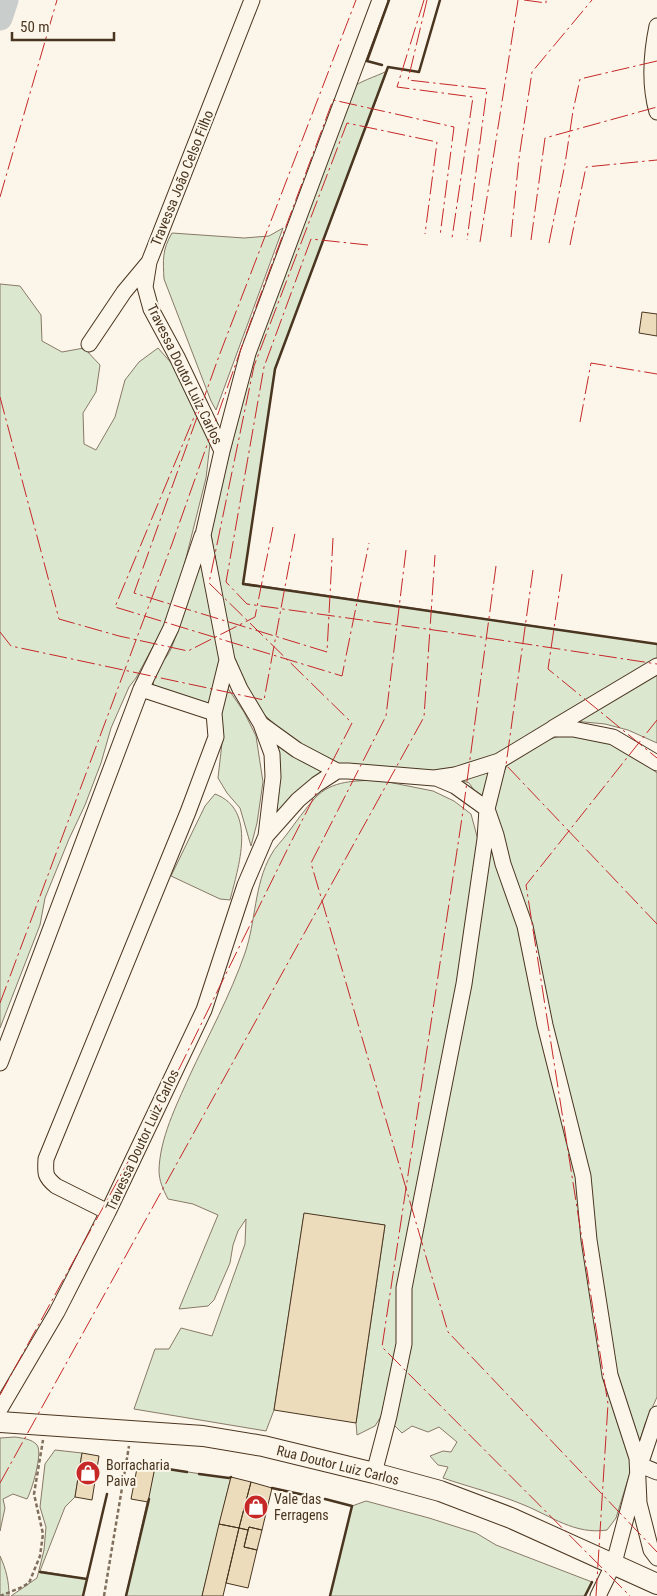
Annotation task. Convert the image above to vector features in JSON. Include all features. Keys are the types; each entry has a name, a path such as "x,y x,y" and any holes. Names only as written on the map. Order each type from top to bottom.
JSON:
{"main road":[{"name":"Rua Doutor Luiz Carlos","path":"0,1422 203,1436 263,1446 374,1473 440,1491 512,1518 657,1584"}],"street":[{"name":"Travessa João Celso Filho","path":"89,344 124,292 148,262 252,0"},
{"path":"222,451 248,353 380,0"},
{"path":"657,26 652,50 652,94 657,112"},
{"name":"Travessa Doutor Luiz Carlos","path":"148,262 145,287 151,309 177,357 222,451 203,535 227,660 240,689 261,724"},
{"path":"0,1063 141,689 171,628 203,535"},
{"path":"108,1212 56,1186 49,1180 45,1172 46,1160 188,812 216,737 214,713 227,660"},
{"path":"266,836 298,800 317,784 337,772 348,771 434,778 455,775 499,761 657,666"},
{"path":"141,689 214,713"},
{"path":"261,724 297,750 337,772"},
{"path":"261,724 272,754 274,777 266,836"},
{"path":"552,729 573,728 613,737 657,763"},
{"path":"374,1473 389,1416 404,1344 404,1288 464,984 485,839 487,809 499,761"},
{"path":"434,778 455,786 487,809 503,864 525,926 545,1025 583,1176 589,1240 610,1375 637,1458 639,1469 639,1503 651,1550 657,1558"},
{"name":"Travessa Doutor Luiz Carlos","path":"0,1409 57,1312 108,1212 204,1010 255,858 266,836"},
{"path":"598,1596 614,1563 639,1469 657,1414"},
{"path":"639,1469 657,1472"}],"path":[{"path":"0,1596 29,1582 40,1556 42,1534 34,1494 46,1424"},
{"path":"104,1596 132,1430"}],"green space":[{"path":"387,71 275,369 243,583 657,644 657,659 490,761 442,774 346,765 318,760 257,708 232,654 211,534 215,509 253,362 350,89 363,81"},
{"path":"283,228 216,410 164,279 163,261 166,245 172,233 244,238 269,236"},
{"path":"0,284 20,286 41,315 42,341 62,352 84,348 100,365 96,392 83,413 84,444 96,450 115,417 125,380 139,362 158,348 182,375 210,444 206,478 170,615 136,678 129,687 111,728 101,763 85,805 45,898 40,925 0,1028"},
{"path":"201,548 221,657 212,703 204,703 154,687 153,682 156,672 171,649 176,637"},
{"path":"657,670 657,743 628,730 605,724 574,721"},
{"path":"227,687 244,712 256,736 263,782 257,823 251,846 240,808 227,793 218,778 222,743 221,720"},
{"path":"568,733 598,736 657,773 657,1397 645,1424 616,1518 607,1530 595,1531 564,1524 514,1501 443,1478 448,1467 438,1465 430,1456 443,1451 451,1452 457,1442 439,1427 428,1432 412,1426 402,1433 392,1423 410,1287 490,845 498,788 506,767 517,754 538,743"},
{"path":"274,743 308,764 331,771 276,814 280,770"},
{"path":"490,769 481,800 469,783 458,779"},
{"path":"378,780 433,791 454,801 471,814 478,840 474,887 400,1334 385,1410 375,1426 357,1435 356,1423 385,1225 304,1214 274,1410 266,1431 134,1409 155,1349 169,1349 181,1328 212,1336 245,1244 246,1219 238,1231 230,1263 214,1300 208,1306 179,1309 218,1215 193,1204 168,1199 159,1174 162,1146 179,1099 226,1000 245,953 265,867 274,849 322,792 344,783"},
{"path":"215,794 228,802 237,813 241,826 240,857 230,900 220,899 171,876 205,806"},
{"path":"15,1437 30,1440 37,1445 38,1463 32,1488 27,1499 13,1494 3,1499 5,1508 0,1531 0,1438"},
{"path":"55,1450 82,1453 75,1497 65,1507 40,1571 87,1579 83,1596 11,1596 37,1578 44,1550 46,1527 40,1507 45,1464"},
{"path":"155,1467 231,1477 202,1596 126,1596"},
{"path":"366,1501 476,1533 496,1545 592,1582 585,1596 330,1596 352,1506"},
{"path":"0,1556 7,1575 9,1596 0,1596"}],"building":[{"path":"642,312 657,314 657,336 639,333"},
{"path":"304,1213 385,1225 356,1423 274,1410"},
{"name":"Borracharia Paiva","path":"82,1453 99,1456 92,1500 75,1497"},
{"path":"138,1463 155,1467 148,1502 131,1499"},
{"path":"231,1477 251,1482 239,1528 219,1524"},
{"name":"Vale das Ferragens","path":"251,1482 272,1488 262,1530 249,1527 248,1530 239,1528"},
{"path":"219,1524 239,1528 223,1596 202,1596"},
{"path":"249,1527 262,1530 257,1550 244,1547"},
{"path":"239,1528 248,1530 244,1547 257,1550 248,1588 226,1583"}],"waterway":[{"path":"0,18 6,0"}],"wall":[{"path":"382,65 367,61 389,0"},
{"path":"440,0 419,72 388,67 275,369 243,584 657,644"},
{"path":"155,1469 155,1467 187,1472"},
{"path":"199,1474 231,1477"},
{"path":"272,1488 309,1496"},
{"path":"83,1596 107,1494"},
{"path":"126,1596 149,1499"},
{"path":"325,1499 352,1506 330,1596"},
{"path":"40,1572 87,1579"},
{"path":"585,1596 592,1582"}],"power":[{"path":"0,197 57,0"},
{"path":"333,538 327,652 134,593 219,356 356,0"},
{"path":"424,0 397,87 473,97 452,238"},
{"path":"427,0 408,80 487,89 467,240"},
{"path":"480,242 518,0"},
{"path":"524,0 546,3 546,0"},
{"path":"511,237 519,158 532,72 592,0"},
{"path":"549,243 580,79 657,61"},
{"path":"0,1003 172,544 253,315 333,100 454,127 440,236"},
{"path":"531,240 545,138 657,107"},
{"path":"0,1395 179,1069 352,723 209,583 254,366 347,123 437,142 425,234"},
{"path":"570,245 586,167 657,160"},
{"path":"368,245 311,239 264,367 226,582 247,604 657,664"},
{"path":"580,422 591,363 657,374"},
{"path":"0,397 59,619 119,636 188,651 255,617 273,527"},
{"path":"202,398 115,607 342,676 369,543"},
{"path":"0,632 11,646 264,700 295,533"},
{"path":"406,550 386,716 311,863 448,1332 657,1552"},
{"path":"0,1483 424,717 435,555"},
{"path":"496,566 463,811 382,1347 630,1596"},
{"path":"533,570 506,765 657,924"},
{"path":"562,574 548,669 657,758"},
{"path":"596,1596 608,1404 526,885 657,720"}],"place":[{"name":"Borracharia Paiva","path":"88,1473"},
{"name":"Vale das Ferragens","path":"256,1507"}]}
